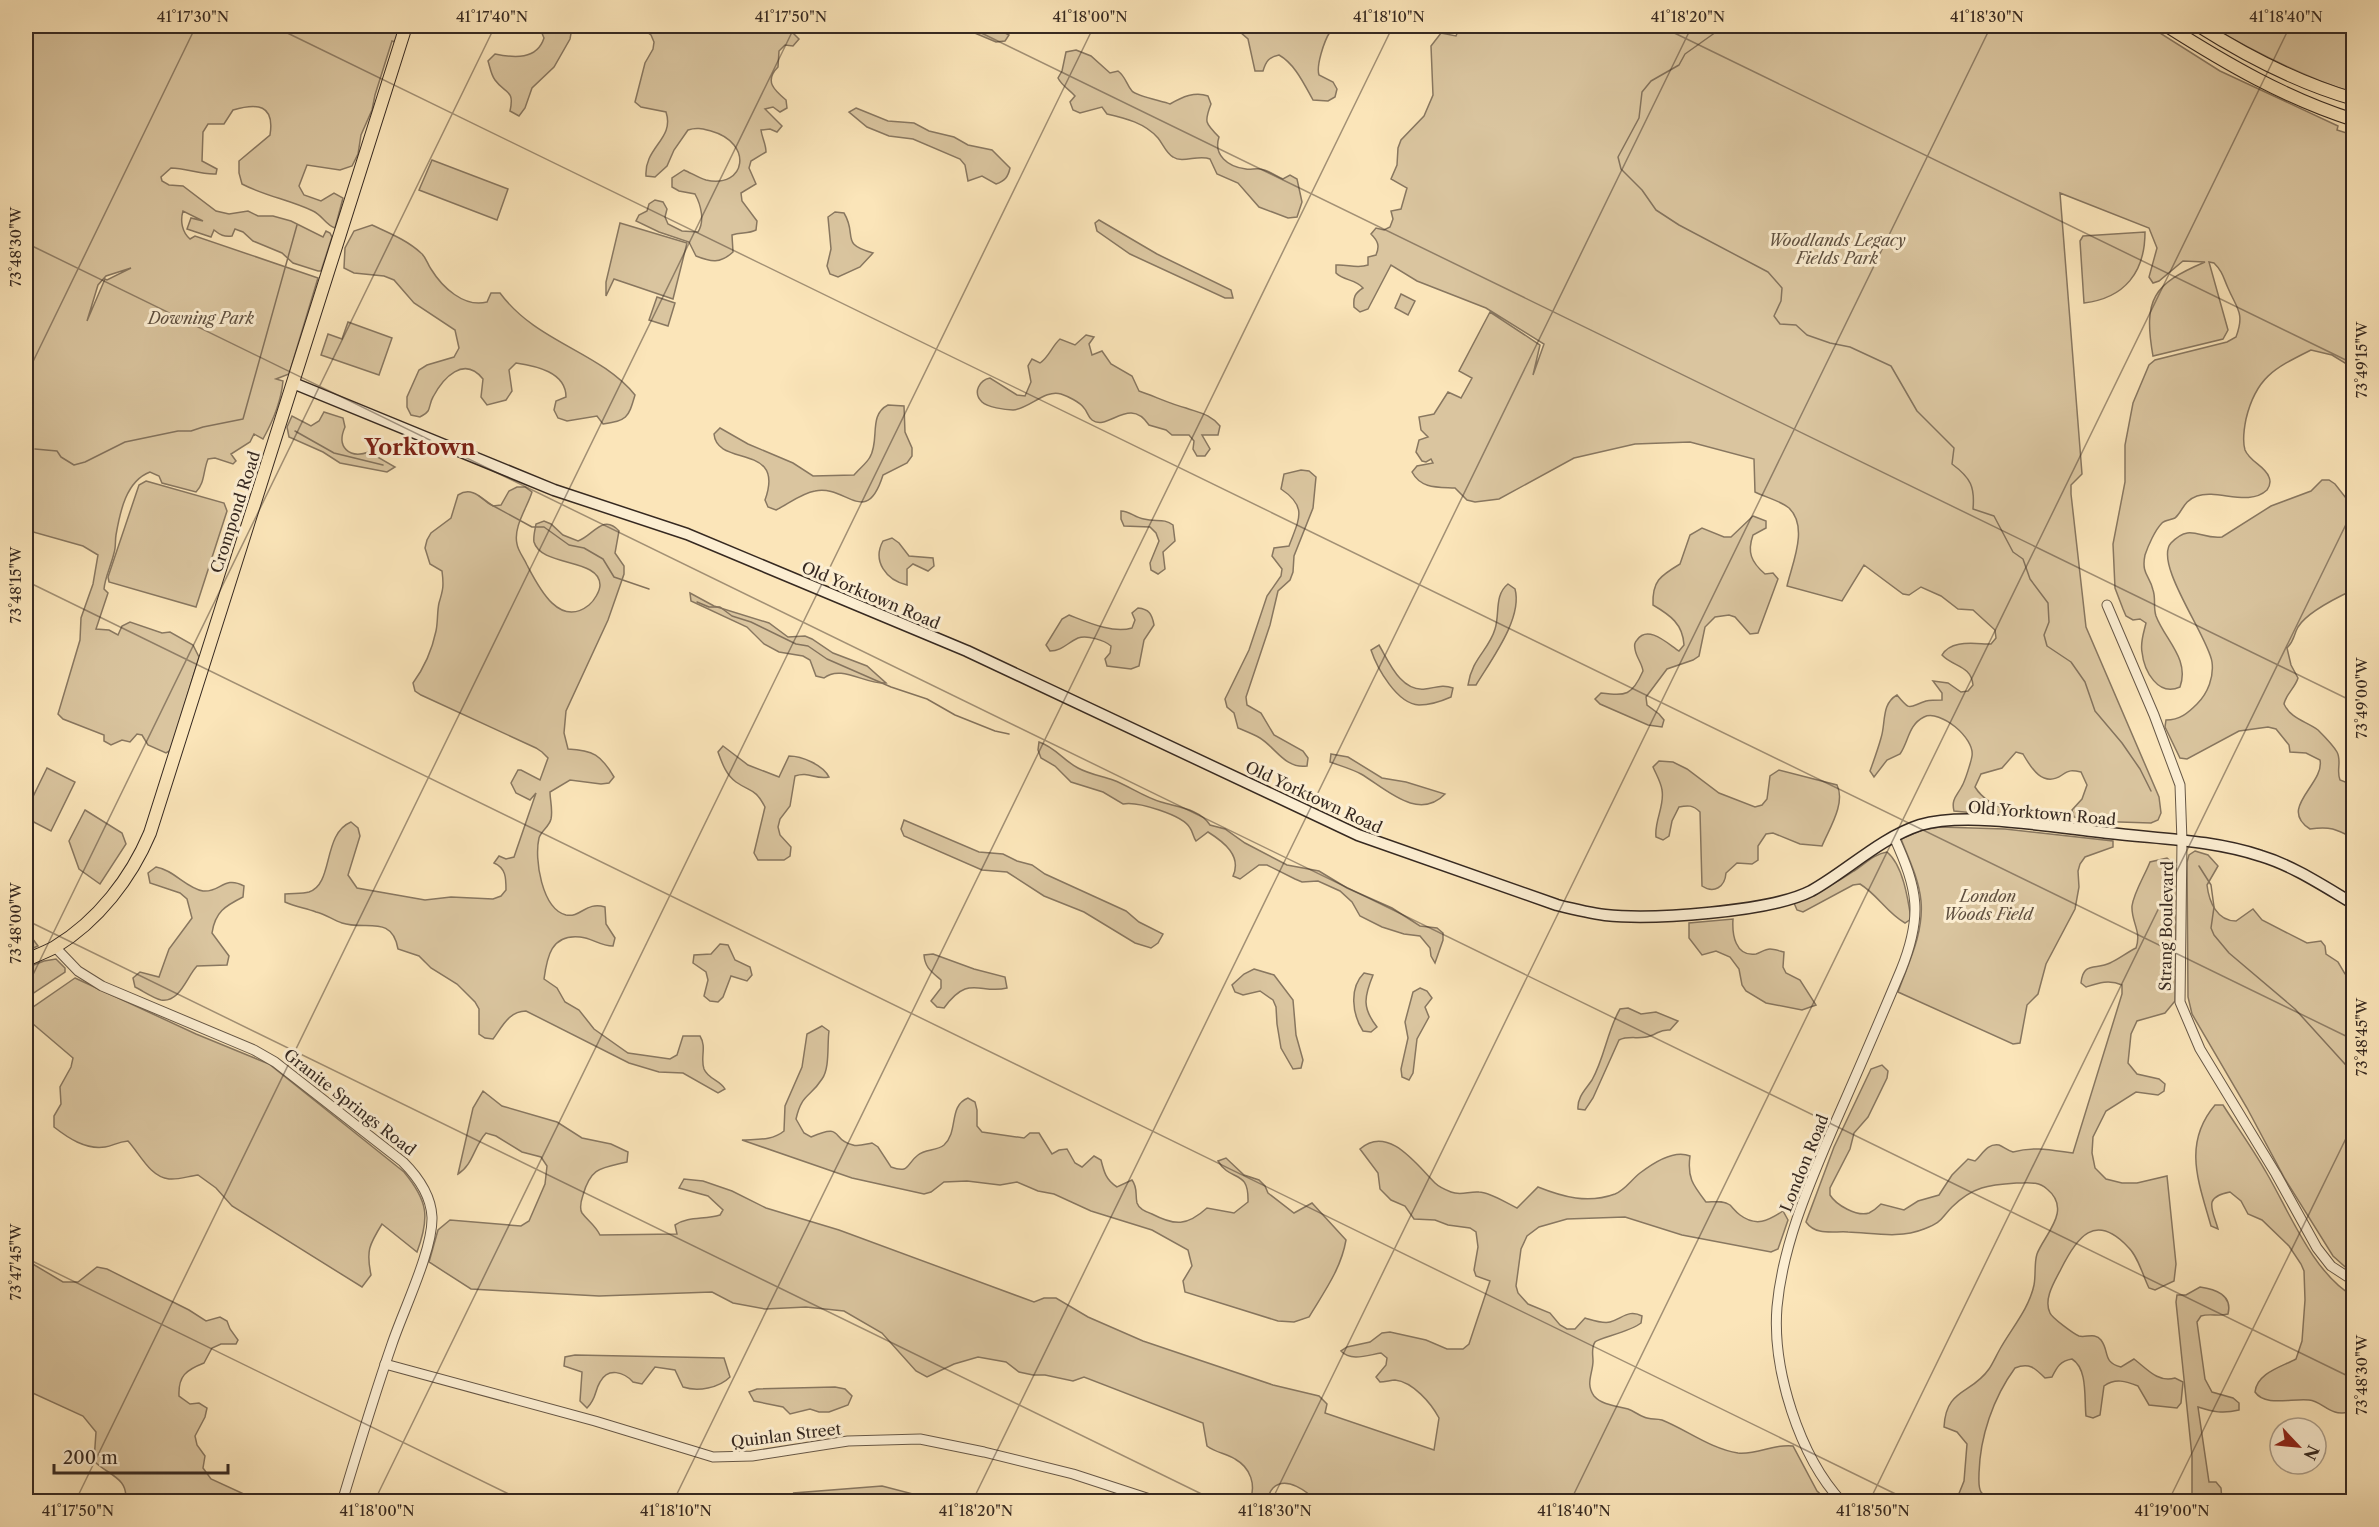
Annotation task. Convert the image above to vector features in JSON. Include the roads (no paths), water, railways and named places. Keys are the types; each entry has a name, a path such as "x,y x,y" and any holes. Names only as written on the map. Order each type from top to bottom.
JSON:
{"highway":[{"name":"Crompond Road","path":"26,960 55,946 89,920 113,895 147,839 406,26"},
{"path":"2167,26 2255,79 2313,106 2354,120"},
{"path":"2199,26 2280,72 2354,99"}],"main road":[{"name":"Old Yorktown Road","path":"293,383 554,490 687,534 958,647 1358,835 1557,905 1590,913 1622,916 1720,911 1778,903 1799,896 1841,873 1906,831 1930,823 1958,820 2013,823 2222,846 2263,856 2354,904"}],"street":[{"name":"Strang Boulevard","path":"2107,605 2154,715 2180,786 2182,841 2180,1002 2200,1049 2276,1174 2317,1248 2331,1266 2354,1281"},
{"name":"London Road","path":"1842,1502 1818,1470 1797,1427 1777,1342 1777,1309 1785,1262 1809,1185 1901,970 1913,936 1916,902 1913,885 1894,837"},
{"name":"Granite Springs Road","path":"55,946 78,971 102,986 255,1050 276,1062 377,1141 415,1175 430,1201 432,1216 430,1239 385,1365 342,1502"},
{"name":"Quinlan Street","path":"385,1365 595,1421 713,1457 752,1456 848,1442 920,1439 1073,1474 1159,1502"}],"waterway":[{"path":"1718,26 1716,32 1685,54 1679,65 1651,81 1642,92 1639,118 1618,157 1621,169 1642,190 1656,210 1679,225 1768,272 1782,288 1781,301 1774,316 1780,324 1796,325 1807,335 1850,347 1891,366 1917,411 1954,448 1952,464 1968,479 1972,489 1973,509 1994,516 2013,552 2023,559 2030,579 2048,603 2049,622 2044,635 2047,646 2071,662 2085,682 2095,711 2122,743 2140,769 2151,791"},
{"path":"35,449 57,451 61,457 74,465 125,442 178,431 191,431 243,419 297,225"},
{"path":"295,431 334,453 383,465"},
{"path":"479,496 532,527 544,527 569,545 584,548 603,559 614,577 649,589"},
{"path":"697,602 709,607 720,607 732,616 751,622 796,644 808,646 827,659 891,687 927,699 955,715 995,731 1009,734"},
{"path":"2199,866 2211,885 2214,907 2211,928 2214,935 2229,953 2295,1009 2354,1074"}],"district":[{"name":"Yorktown","path":"420,447"}],"park label":[{"name":"Woodlands Legacy Fields Park","path":"1837,249"},
{"name":"Downing Park","path":"201,318"},
{"name":"London Woods Field","path":"1988,905"}]}
